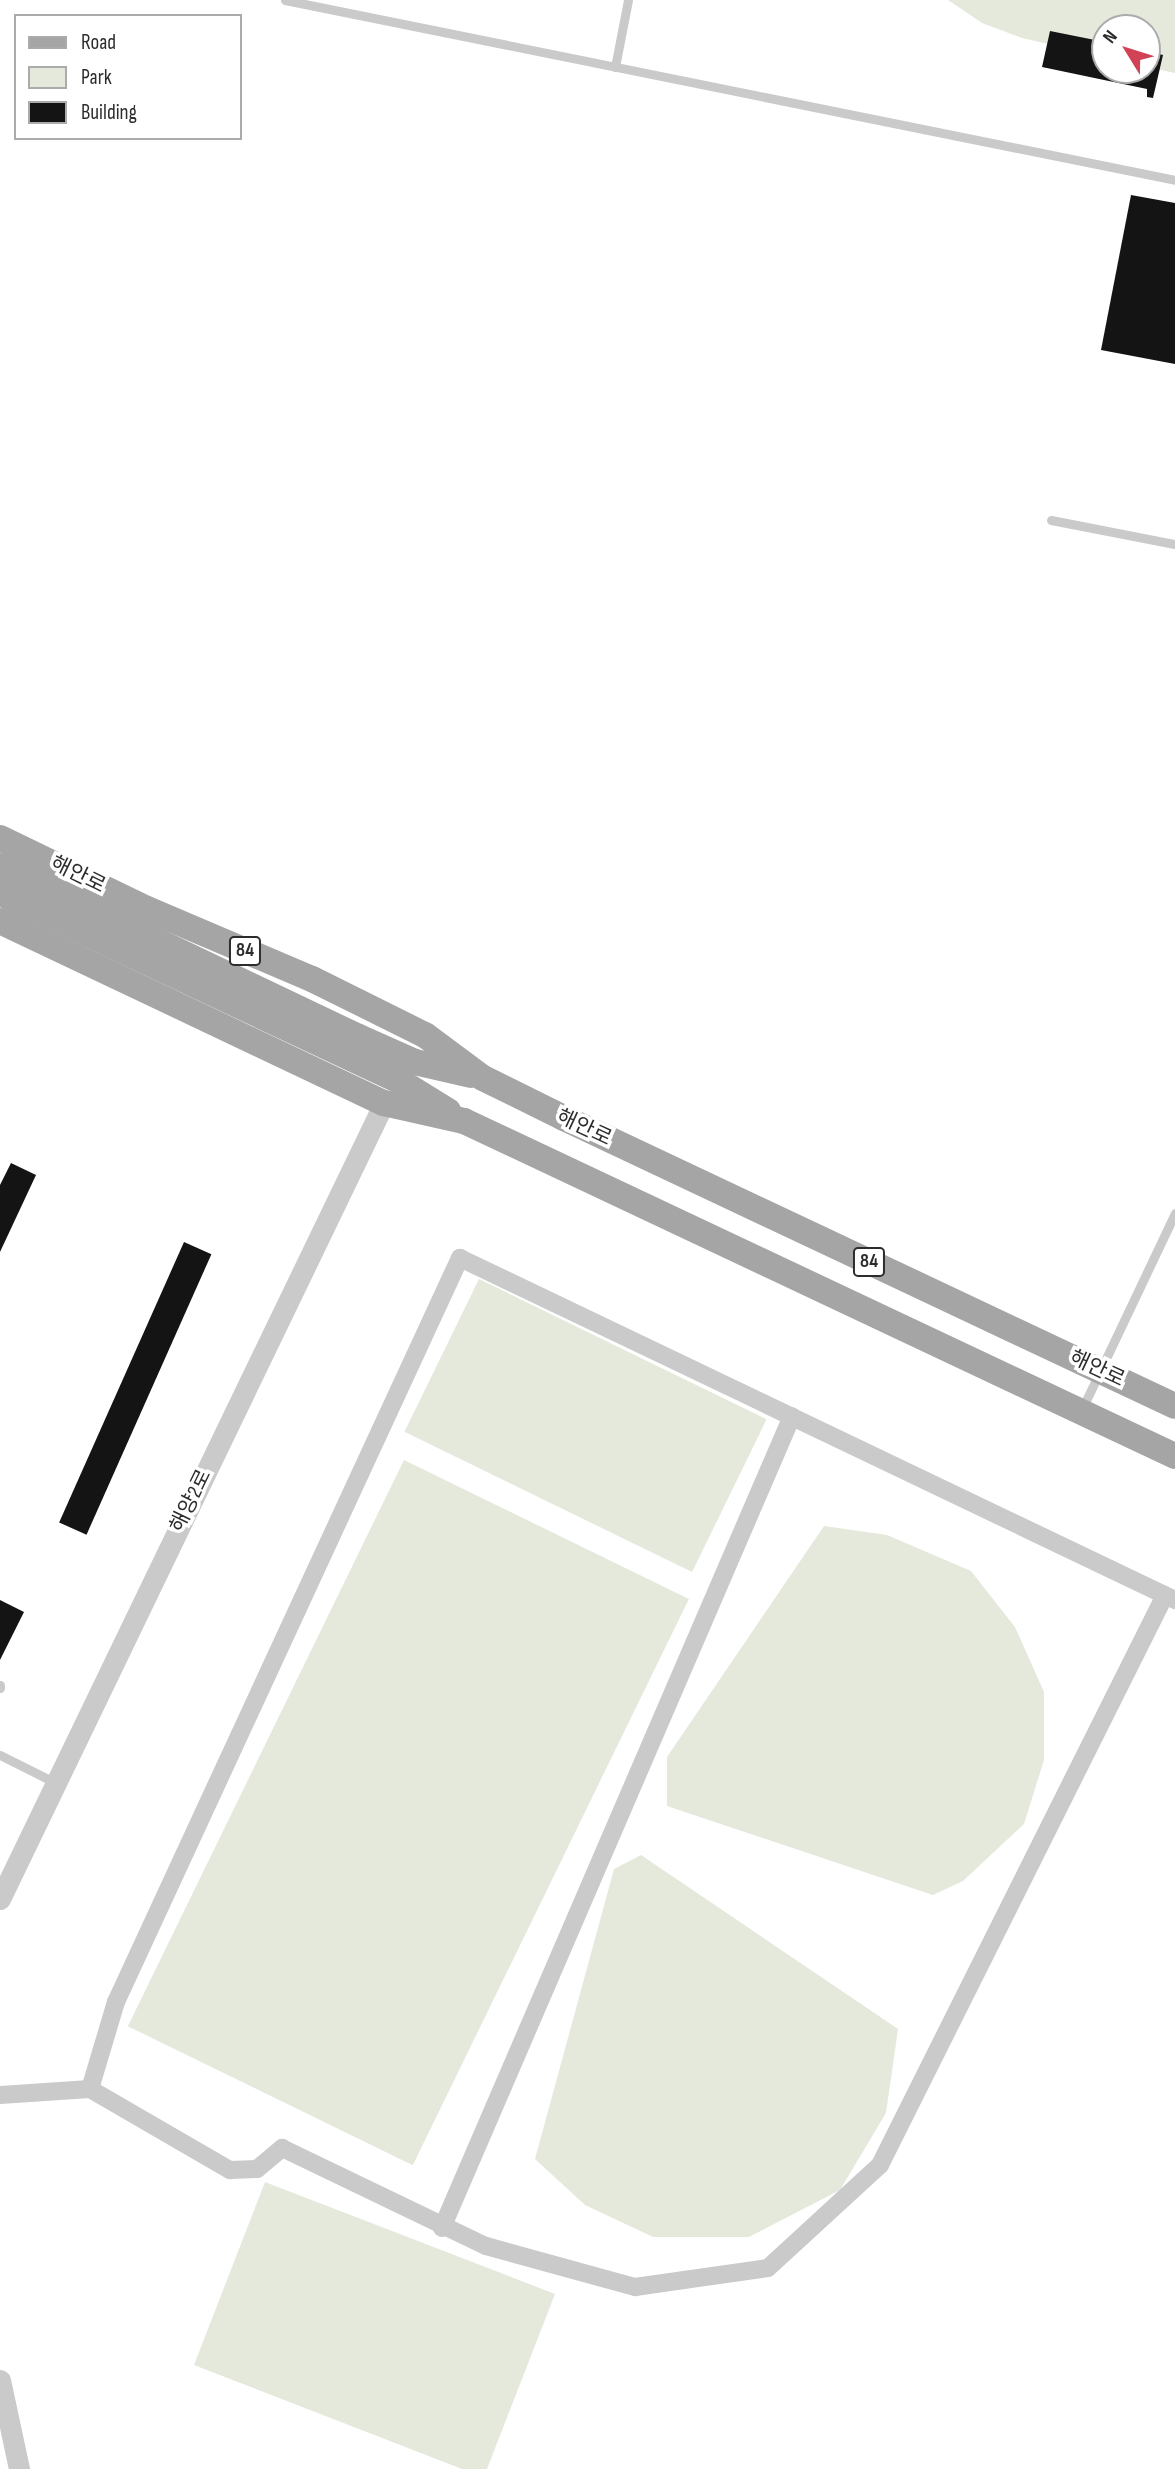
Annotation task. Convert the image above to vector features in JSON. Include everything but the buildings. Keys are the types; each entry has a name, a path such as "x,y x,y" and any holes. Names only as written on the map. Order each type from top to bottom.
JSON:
{"main road":[{"name":"해안로","path":"0,838 349,998 425,1035 483,1078 1175,1406"},
{"path":"0,866 415,1062 483,1078"},
{"path":"0,893 398,1080 464,1121"},
{"name":"해안로","path":"0,921 384,1103 464,1121 1175,1456"}],"street":[{"name":"해양2로","path":"0,1899 54,1782 384,1103"},
{"path":"0,2095 90,2089 230,2170 257,2169 282,2148 442,2228 486,2246 635,2287 768,2268 880,2165 1170,1597 460,1258 116,2002 90,2089"},
{"path":"442,2228 792,1416"},
{"path":"0,2380 19,2469"}],"lane":[{"path":"285,0 331,5 615,67 1175,180"},
{"path":"615,67 628,0"},
{"path":"1051,520 1175,544"},
{"path":"1081,1411 1175,1213"},
{"path":"0,1755 54,1782"}],"green space":[{"path":"948,0 1175,0 1175,73 1161,70 1161,14 1091,14 1091,54 1022,38 982,23"},
{"path":"479,1279 767,1419 692,1572 404,1432"},
{"path":"404,1460 689,1599 413,2165 128,2026"},
{"path":"824,1526 887,1535 971,1571 1015,1627 1044,1692 1044,1760 1024,1824 963,1881 933,1895 667,1806 667,1757"},
{"path":"641,1855 898,2029 886,2113 840,2190 749,2237 653,2237 585,2205 535,2159 614,1869"},
{"path":"265,2182 555,2294 487,2469 462,2469 194,2365"}]}
